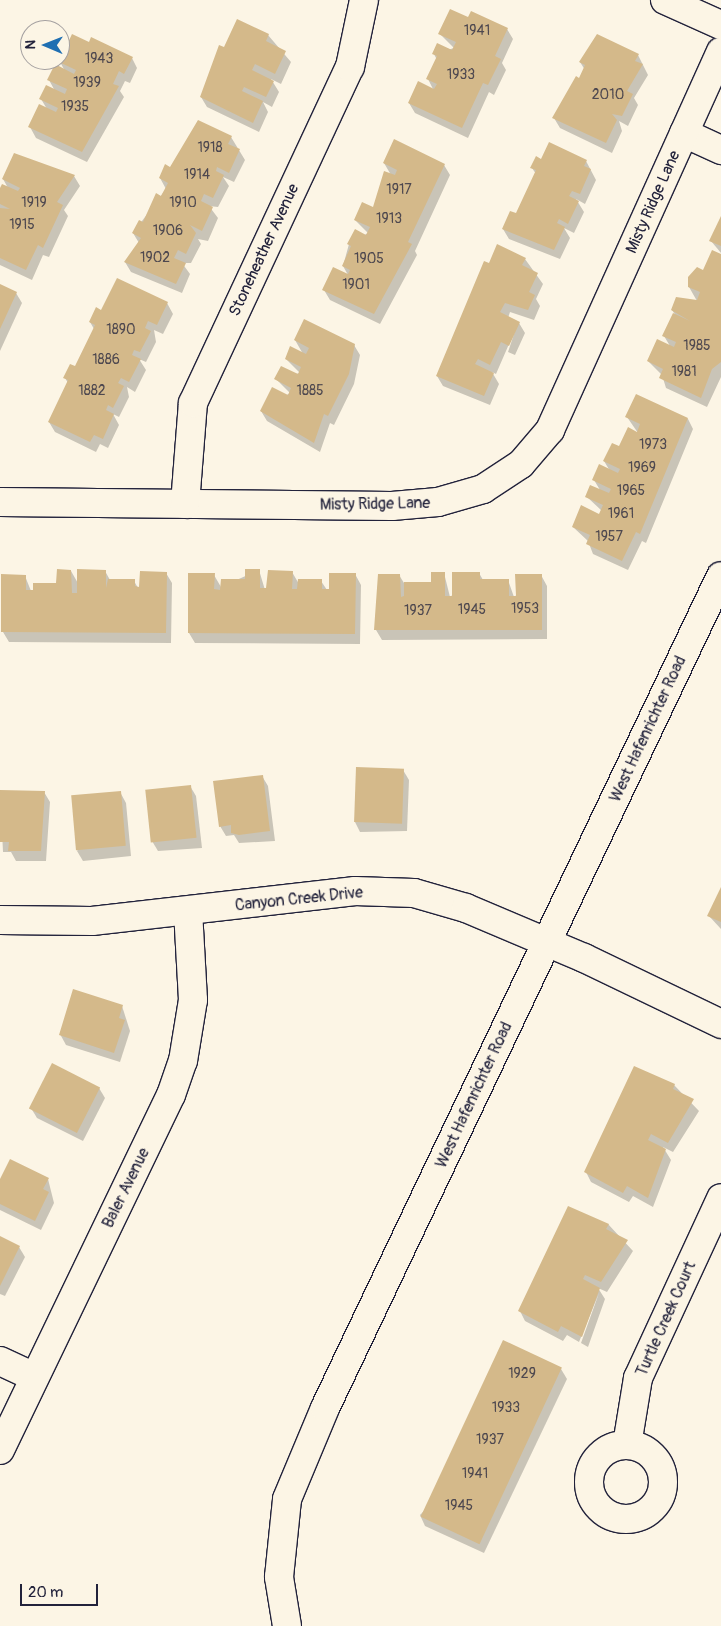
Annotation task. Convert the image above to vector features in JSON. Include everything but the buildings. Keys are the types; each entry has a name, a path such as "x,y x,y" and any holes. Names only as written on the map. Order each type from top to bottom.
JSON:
{"street":[{"name":"Stoneheather Avenue","path":"185,504 193,403 350,67 364,0"},
{"path":"665,0 721,25"},
{"name":"Misty Ridge Lane","path":"0,502 392,506 438,502 483,489 521,464 550,430 721,52"},
{"path":"684,133 721,150"},
{"name":"West Hafenrichter Road","path":"287,1626 279,1577 287,1499 325,1408 721,576"},
{"name":"Canyon Creek Drive","path":"0,920 92,921 355,891 414,894 466,908 547,943 721,1024"},
{"name":"Baler Avenue","path":"0,1450 171,1095 183,1061 193,1000 188,911"},
{"name":"Turtle Creek Court","path":"627,1445 638,1378 721,1198"},
{"path":"0,1360 35,1377"}]}
